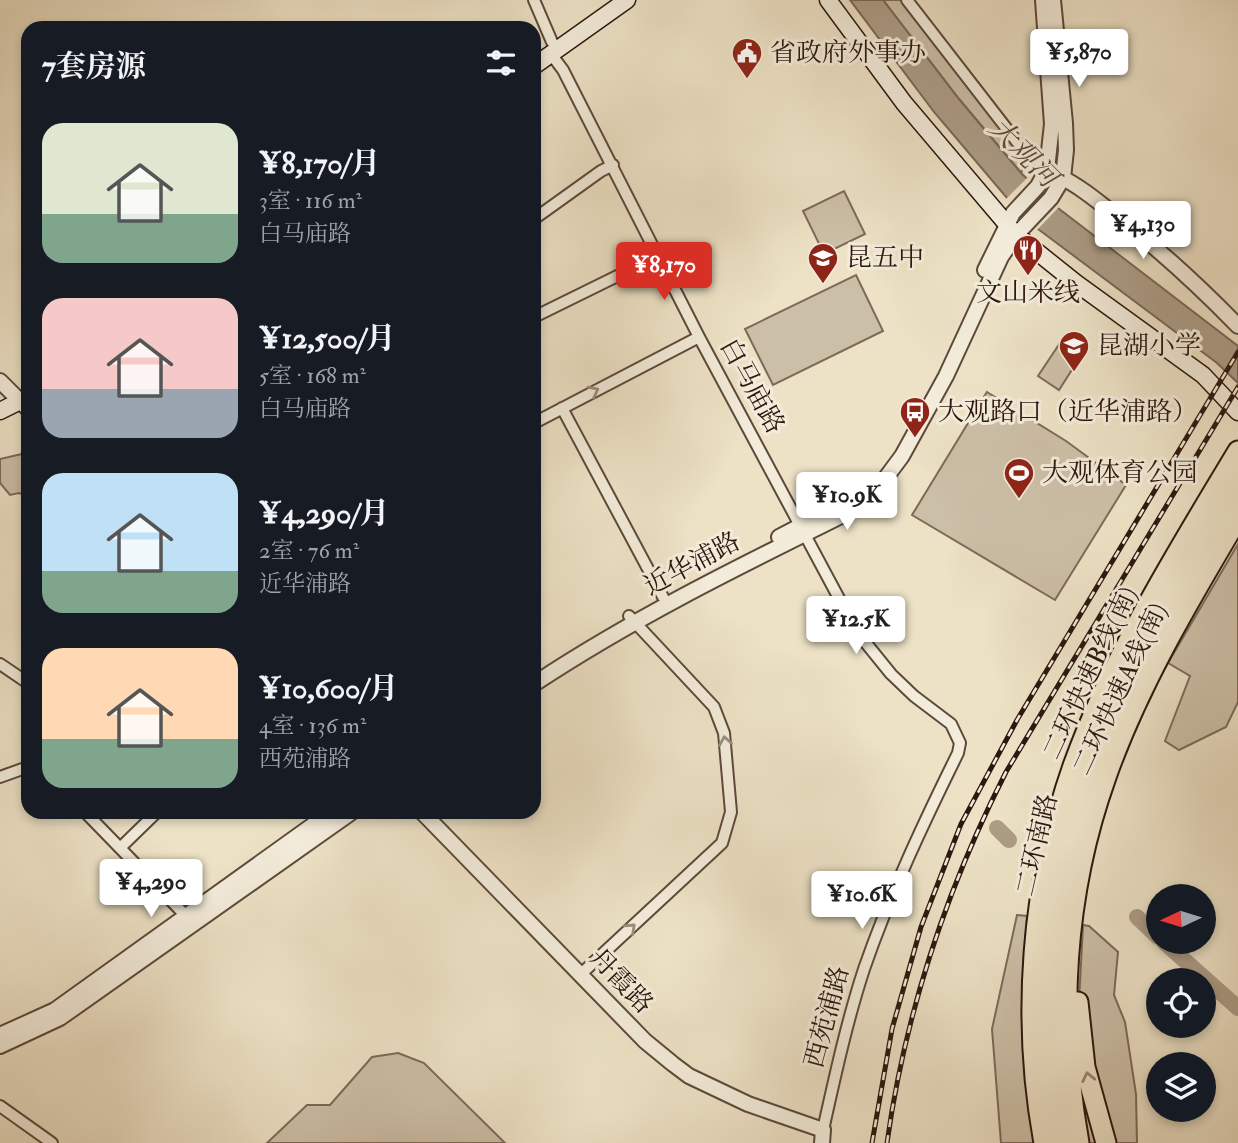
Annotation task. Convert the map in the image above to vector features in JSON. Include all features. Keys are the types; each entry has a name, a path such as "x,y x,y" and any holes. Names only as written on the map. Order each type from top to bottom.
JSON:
{"highway":[{"name":"二环快速B线(南)","path":"1044,1143 1034,1074 1032,999 1037,920 1049,850 1068,782 1091,721 1131,637 1238,451"},
{"name":"二环快速A线(南)","path":"1079,1143 1068,1071 1067,977 1075,895 1091,824 1111,763 1140,696 1238,518"},
{"path":"1091,824 1079,905 1077,992 1085,1067 1106,1143"},
{"path":"1034,1074 1038,1143"}],"main road":[{"path":"541,59 611,0"},
{"path":"541,52 627,0"},
{"path":"828,0 904,103 1011,230 1076,283 1203,375 1238,412"},
{"path":"0,411 21,406"},
{"path":"0,420 21,408"},
{"name":"二环南路","path":"1055,1143 1045,1073 1043,976 1054,881 1070,809 1088,755 1122,677 1178,573 1238,471"},
{"name":"二环南路","path":"1068,1143 1058,1072 1057,977 1065,893 1081,821 1104,752 1135,683 1178,601 1238,498"}],"street":[{"name":"白马庙路","path":"534,0 552,48 699,337 857,632 891,674 914,696 951,724 960,743 958,753"},
{"path":"907,0 1017,142 1047,169 1093,197 1143,237 1238,326"},
{"path":"1011,230 1016,209 1038,186 1047,169 1052,124 1043,0"},
{"path":"1011,230 1027,222 1051,198 1063,178 1065,123 1053,0"},
{"path":"541,214 612,165"},
{"name":"近华浦路","path":"541,679 663,597 862,503 888,477 946,376 1011,230"},
{"path":"541,314 658,256"},
{"path":"541,419 699,337"},
{"path":"0,381 21,400"},
{"path":"562,408 663,597"},
{"name":"近华浦路","path":"541,669 580,643 804,529"},
{"path":"581,974 722,843 729,827 731,812 724,733 714,707 631,619"},
{"path":"0,664 21,678"},
{"name":"西苑浦路","path":"822,1136 864,971 893,891 958,753"},
{"path":"0,777 21,770"},
{"path":"92,819 186,916"},
{"path":"120,848 150,819"},
{"path":"0,1035 55,1010 321,819"},
{"path":"0,1046 60,1018 342,819"},
{"name":"丹霞路","path":"429,819 645,1041 689,1076 822,1136"},
{"path":"0,1106 52,1143"}],"shaded area":[{"path":"850,0 883,0 959,99 1021,173 1058,208 1238,346 1238,383 1217,363 1038,229 1007,198 934,112"},
{"path":"883,0 912,0 1030,156 1021,173 959,99"},
{"path":"844,191 865,234 824,254 803,211"},
{"path":"856,275 883,331 773,385 745,329"},
{"path":"1062,340 1082,354 1059,390 1038,376"},
{"name":"大观体育公园","path":"987,392 1066,441 1126,485 1055,600 912,515"},
{"path":"21,454 21,494 10,495 0,483 0,459"},
{"path":"1238,544 1238,702 1226,727 1179,750 1165,741 1190,676 1168,663"},
{"path":"1017,915 1027,916 1023,967 1023,1033 1038,1143 1001,1143 992,1029"},
{"path":"1083,925 1089,926 1118,952 1114,995 1125,1022 1136,1094 1137,1143 1088,1143 1076,1059"},
{"path":"398,1053 424,1063 505,1143 267,1143 307,1105 330,1105 372,1057"}],"pier":[{"path":"1028,177 1059,207 1036,231 1005,200"}],"waterway":[{"path":"997,828 1009,840"},
{"path":"1137,917 1146,926"},
{"path":"1177,954 1238,1008"}],"railway":[{"path":"872,1143 892,1029 921,927 961,824 1017,720 1238,352"},
{"path":"887,1143 905,1047 931,953 947,906 985,816 1006,772 1238,387"}],"place":[{"name":"省政府外事办","path":"747,80"},
{"name":"文山米线","path":"1028,277"},
{"name":"昆五中","path":"823,285"},
{"name":"昆湖小学","path":"1074,373"},
{"name":"大观路口（近华浦路）","path":"915,439"},
{"name":"大观体育公园","path":"1019,500"}],"water label":[{"name":"大观河","path":"1023,153"}]}
